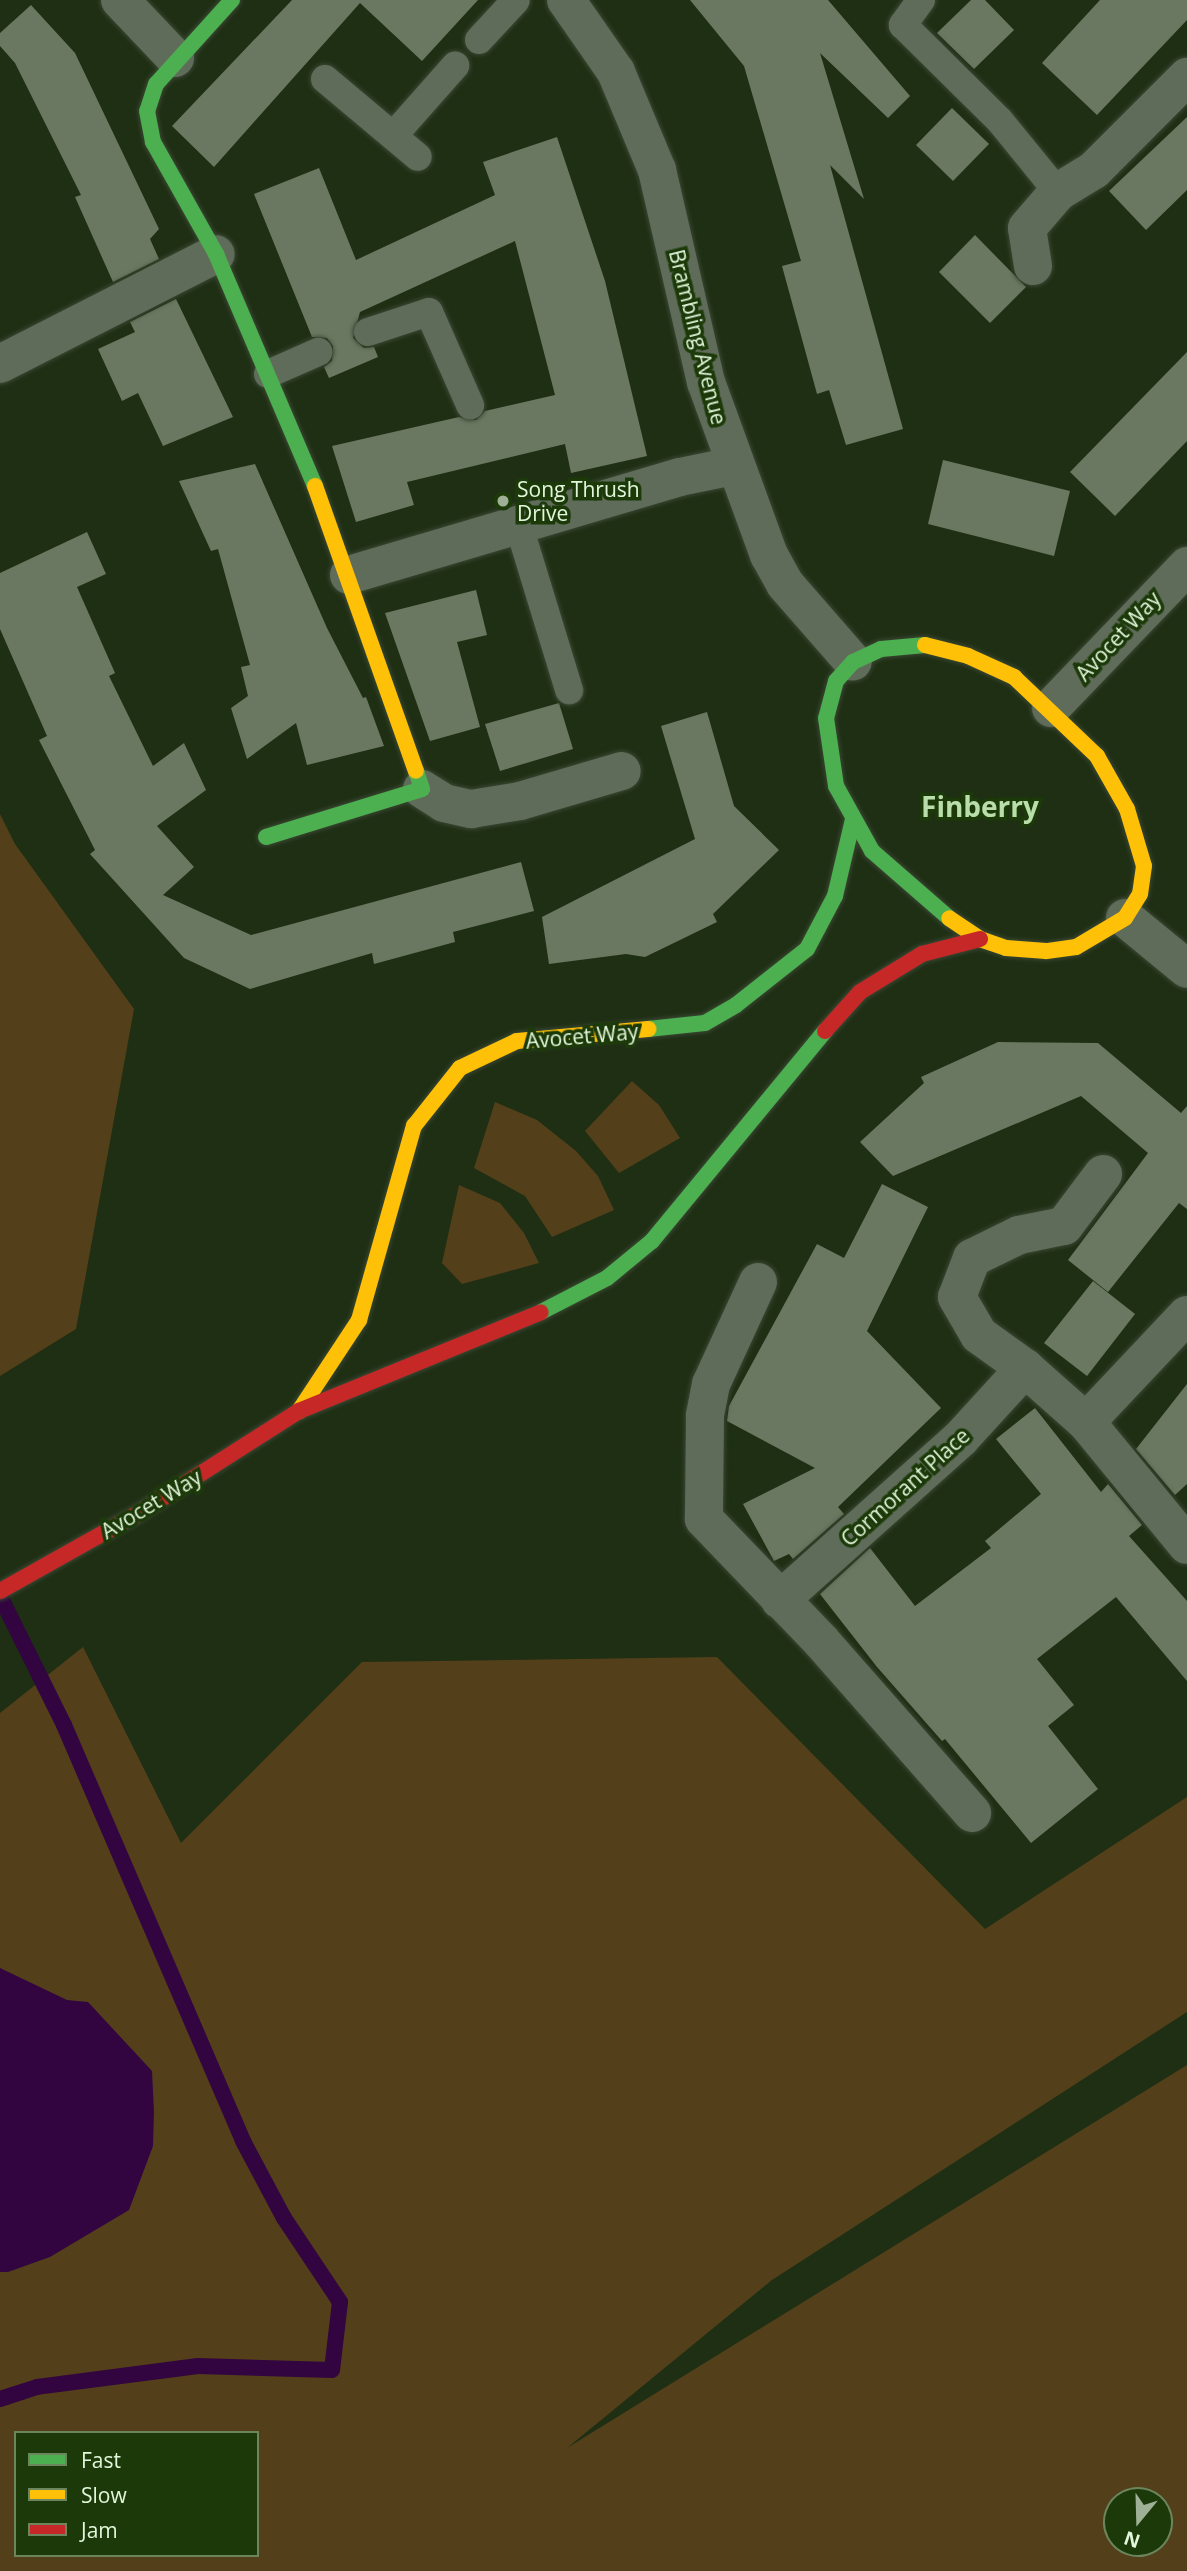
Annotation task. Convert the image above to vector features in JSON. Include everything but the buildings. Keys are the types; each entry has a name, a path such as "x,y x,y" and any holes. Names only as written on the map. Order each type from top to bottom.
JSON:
{"street":[{"path":"120,0 175,58"},
{"path":"232,0 175,58 156,83 147,111 153,142 216,254 268,374 349,575 422,789 444,803 471,809 520,801 622,771"},
{"name":"Brambling Avenue","path":"566,0 617,72 657,170 706,382 733,466 785,584 853,662"},
{"path":"1033,266 1027,228 1058,192 1094,170 1187,77"},
{"path":"0,364 216,254"},
{"path":"349,575 518,523 733,466"},
{"name":"Avocet Way","path":"1051,708 1187,566"},
{"path":"925,645 968,656 1014,677 1051,708 1097,756 1127,808 1144,866 1140,894 1125,918 1076,947 1046,951 1006,948 980,939 902,882 872,851 836,786 826,718 836,681 853,662 881,649 925,645"},
{"path":"266,837 422,789"},
{"name":"Avocet Way","path":"299,1411 359,1320 405,1149 424,1108 453,1076 487,1053 517,1041 552,1034 674,1028 705,1023 736,1005 807,949 835,896 853,819"},
{"path":"1125,918 1187,969"},
{"name":"Avocet Way","path":"0,1591 139,1513 299,1411 519,1322 607,1279 652,1241 771,1091 860,992 885,973 922,954 980,939"},
{"path":"1103,1174 1064,1226 1019,1234 972,1258 957,1297 979,1335 1025,1368 1086,1422 1187,1545"},
{"path":"758,1282 711,1384 701,1485 704,1519 972,1813"},
{"path":"1086,1422 1185,1320"},
{"name":"Cormorant Place","path":"780,1600 961,1438 1025,1368"}],"lane":[{"path":"479,40 516,0"},
{"path":"921,0 903,25 1000,121 1058,192"},
{"path":"393,136 455,66"},
{"path":"325,79 418,157"},
{"path":"368,332 429,312 470,405"},
{"path":"268,374 318,352"},
{"path":"518,523 569,690"}],"shaded area":[{"path":"0,814 15,844 134,1009 76,1329 0,1376"},
{"path":"632,1081 659,1105 680,1138 619,1173 585,1131"},
{"path":"495,1102 537,1120 576,1151 598,1176 614,1210 552,1237 525,1196 474,1168"},
{"path":"459,1185 500,1203 524,1233 539,1263 462,1284 442,1263"},
{"path":"83,1647 181,1843 362,1662 717,1657 985,1929 1187,1797 1187,2012 772,2280 567,2448 1187,2065 1187,2571 0,2571 0,1713"},
{"path":"0,1968 67,2000 88,2002 152,2071 154,2112 153,2146 129,2210 50,2257 8,2272 0,2272"}],"waterway":[{"path":"0,1596 64,1725 243,2141 284,2218 340,2302 332,2370 198,2366 37,2387 0,2399"}],"traffic: fast":[{"path":"232,0 156,84 147,111 153,142 216,254 315,486"},
{"path":"925,645 881,649 853,662 836,681 826,718 836,786 872,851 949,918"},
{"path":"266,837 422,789 416,771"},
{"path":"648,1029 705,1023 736,1005 807,949 835,896 853,819"},
{"path":"541,1312 607,1278 652,1241 825,1031"}],"traffic: slow":[{"path":"315,486 416,771"},
{"path":"925,645 968,656 1014,677 1097,756 1127,809 1144,866 1140,894 1125,918 1076,947 1046,951 1006,948 980,939 949,918"},
{"path":"299,1411 359,1320 414,1126 460,1068 517,1041 648,1029"}],"traffic: jam":[{"path":"825,1031 860,992 922,954 980,939"},
{"path":"0,1591 139,1513 299,1411 541,1312"}],"place":[{"name":"Song Thrush Drive","path":"503,501"}],"district":[{"name":"Finberry","path":"980,806"}]}
